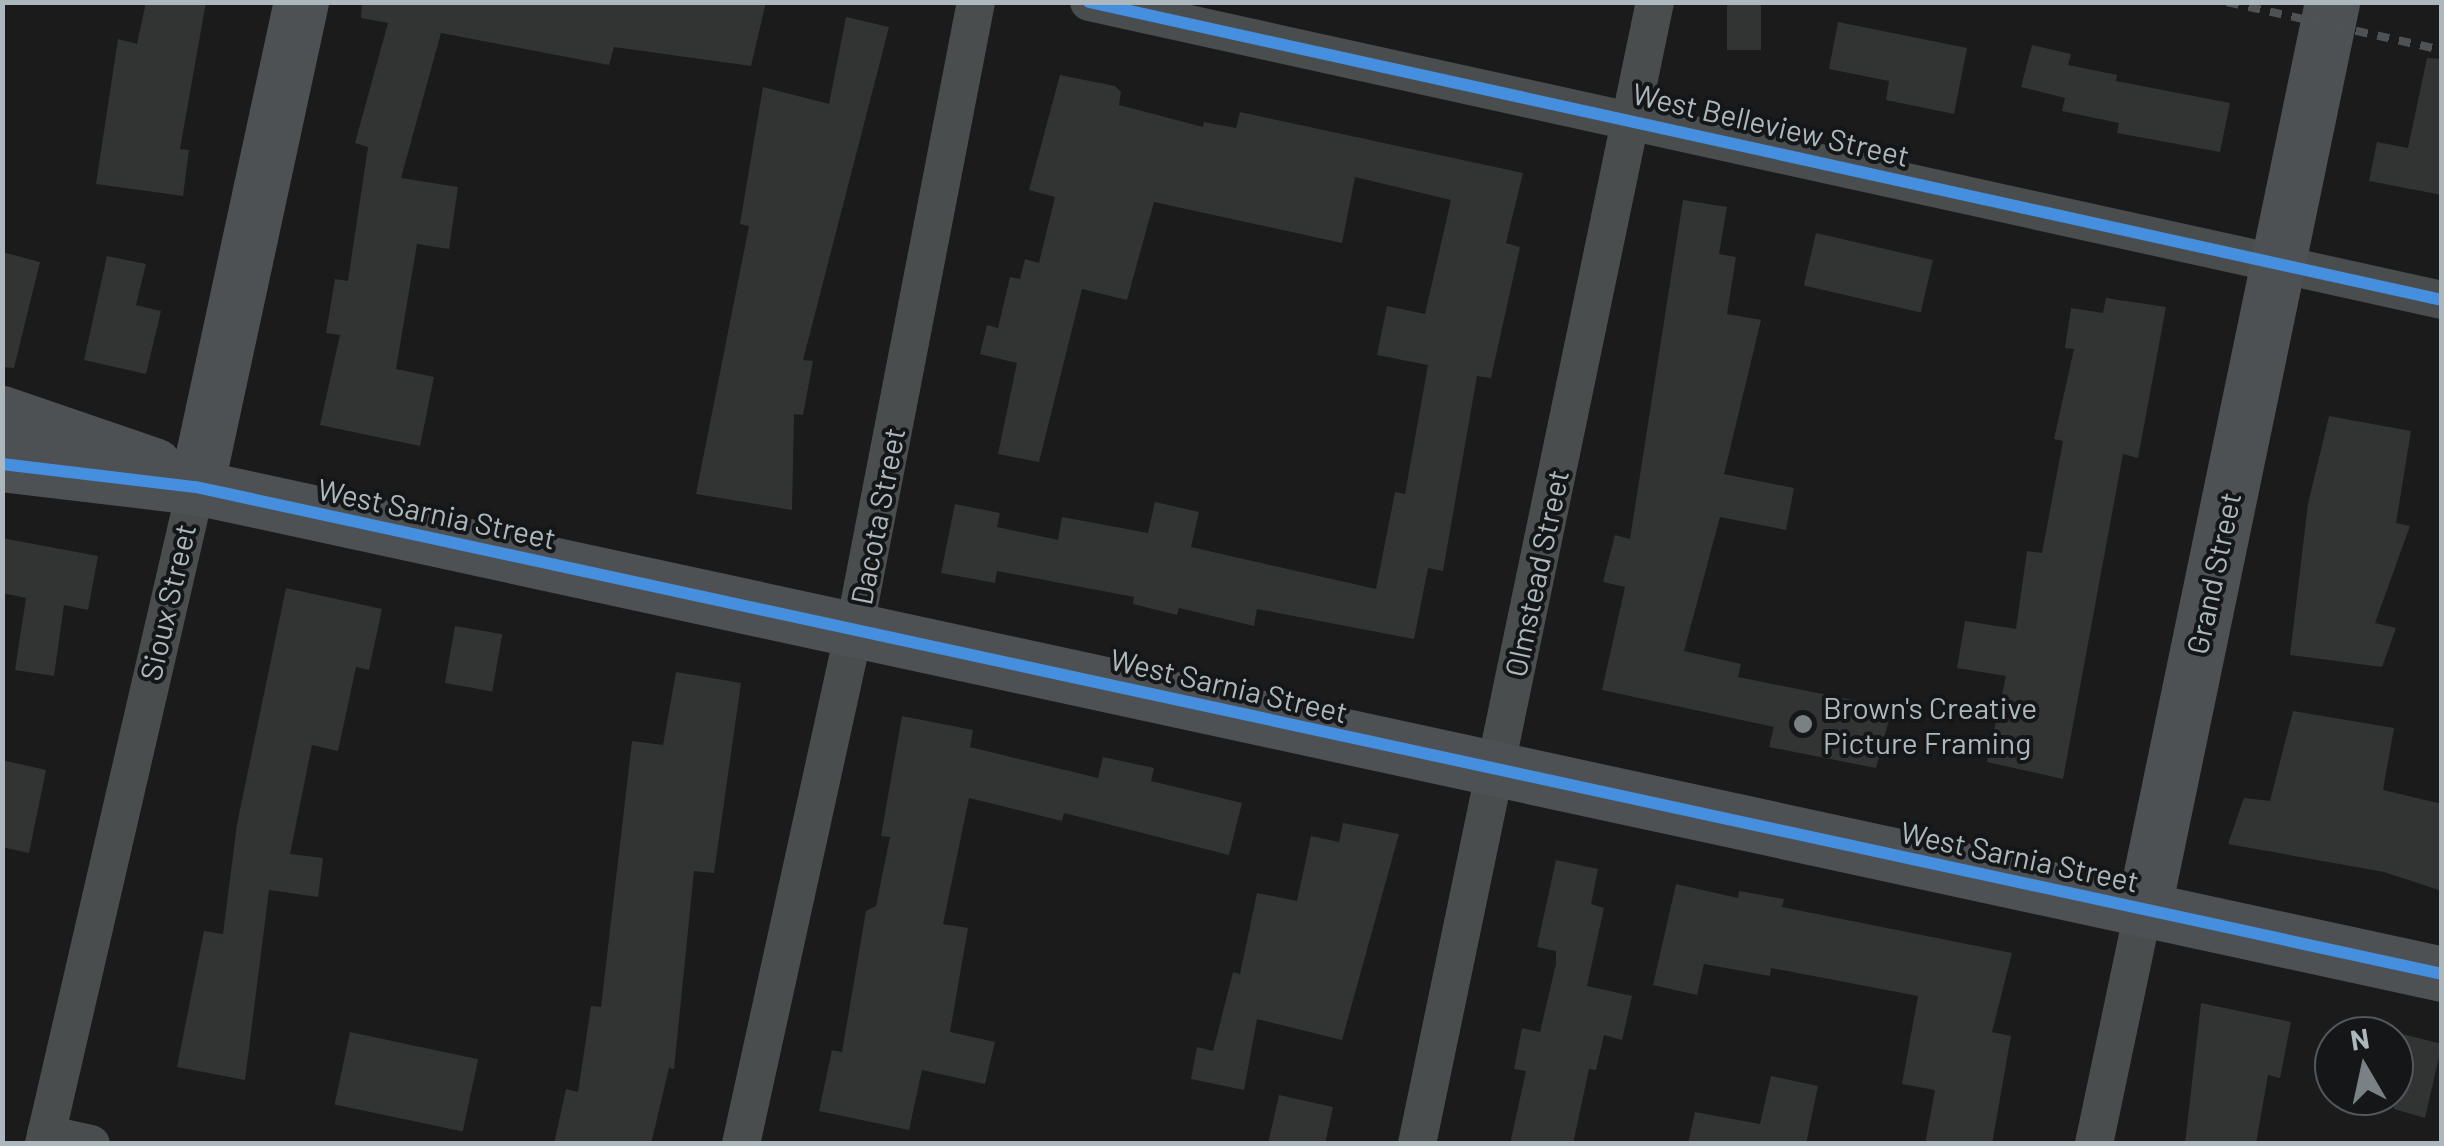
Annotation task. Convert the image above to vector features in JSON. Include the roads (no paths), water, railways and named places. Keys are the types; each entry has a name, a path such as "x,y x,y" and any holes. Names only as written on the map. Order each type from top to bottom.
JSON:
{"street":[{"name":"Sioux Street","path":"45,1139 196,487 302,2"},
{"name":"Dacota Street","path":"741,1144 855,626 976,2"},
{"name":"West Belleview Street","path":"1089,2 1631,118 2442,300"},
{"name":"Olmstead Street","path":"1417,1144 1654,2"},
{"name":"Grand Street","path":"2094,1144 2332,2"},
{"name":"West Sarnia Street","path":"2,412 148,462 196,487"},
{"name":"West Sarnia Street","path":"2,464 196,487 855,626 1494,770 2442,974"},
{"path":"45,1139 91,1144"}],"railway":[{"path":"2227,2 2442,50"}],"place":[{"name":"Brown's Creative Picture Framing","path":"1803,724"}]}
